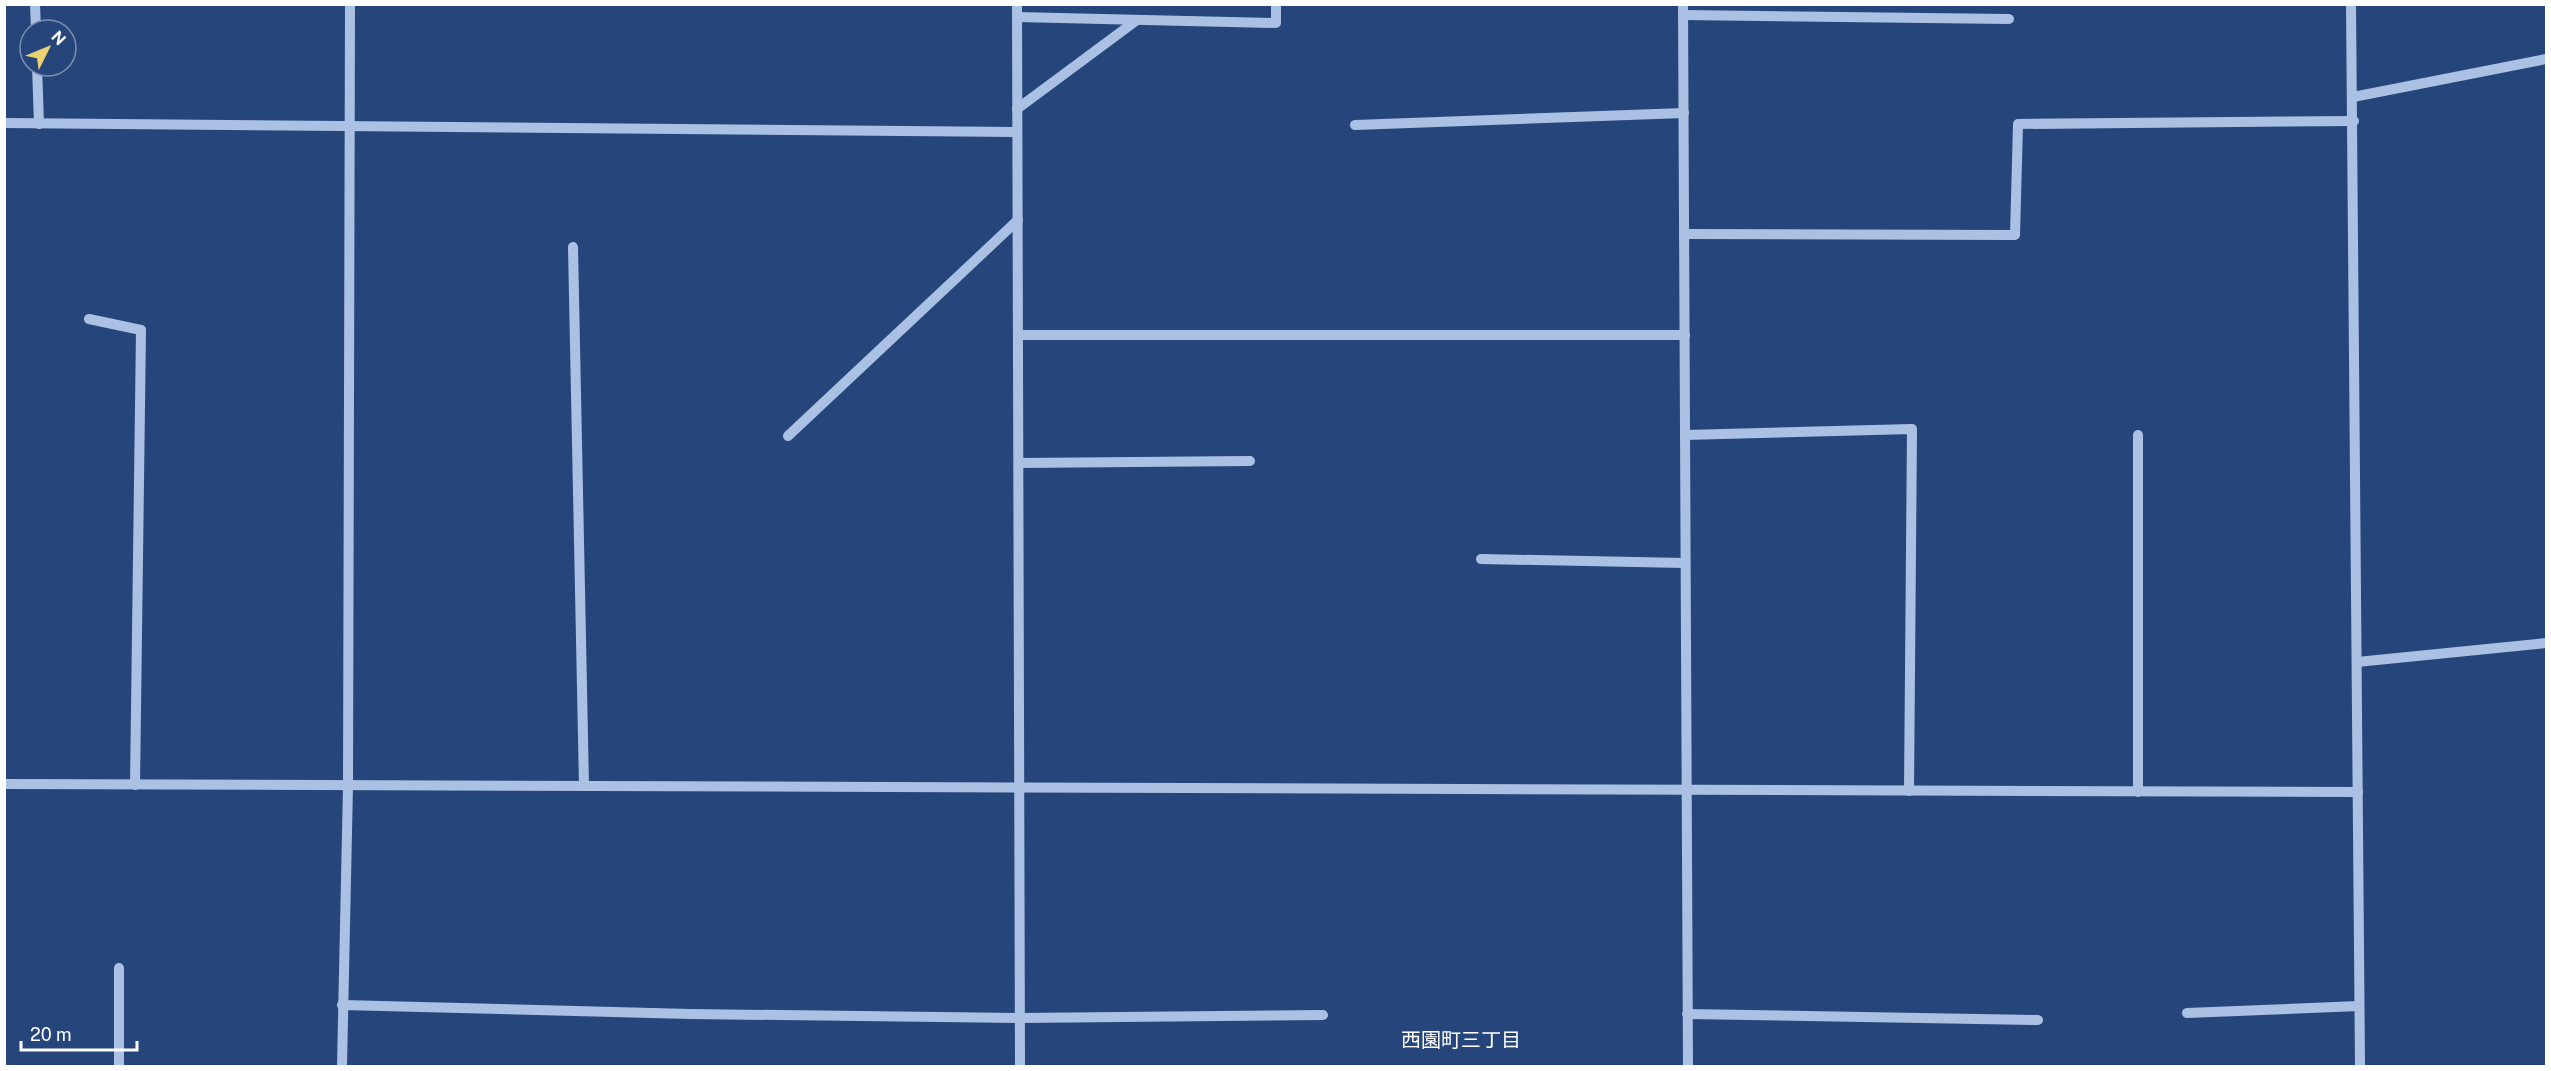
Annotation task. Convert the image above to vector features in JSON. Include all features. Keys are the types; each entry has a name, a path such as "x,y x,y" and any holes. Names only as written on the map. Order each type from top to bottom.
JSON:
{"street":[{"path":"342,1066 348,786 350,4"},
{"path":"1017,4 1020,1066"},
{"path":"1017,17 1276,23 1276,4"},
{"path":"2351,4 2354,121 2360,1066"},
{"path":"1688,1066 1683,10 2009,19"},
{"path":"1017,109 1137,20"},
{"path":"2353,97 2547,58"},
{"path":"37,78 39,124"},
{"path":"1355,125 1683,113"},
{"path":"1684,234 2015,235 2018,124 2354,121"},
{"path":"4,123 1017,132"},
{"path":"788,436 1018,220"},
{"path":"573,247 584,786"},
{"path":"89,319 141,330 135,785"},
{"path":"1018,335 1685,335"},
{"path":"1685,435 1912,429 1909,791"},
{"path":"2138,435 2138,792"},
{"path":"1019,463 1250,461"},
{"path":"1481,559 1685,563"},
{"path":"2357,662 2547,643"},
{"path":"4,784 2358,792"},
{"path":"119,968 119,1066"},
{"path":"342,1005 690,1014 1020,1018 1323,1015"},
{"path":"2187,1013 2359,1006"},
{"path":"1687,1014 2038,1020"}],"district":[{"name":"西園町三丁目","path":"1461,1040"}]}
